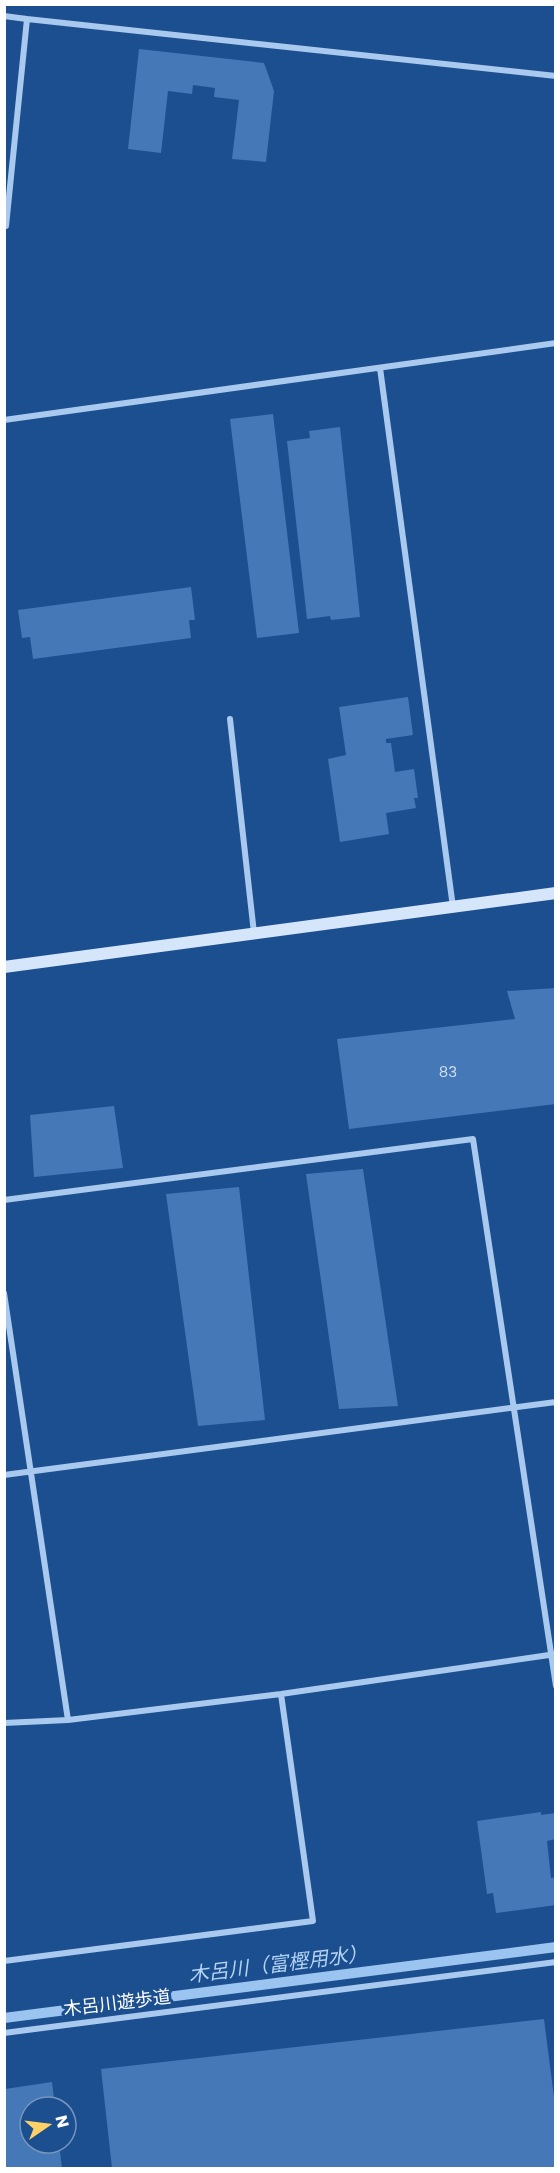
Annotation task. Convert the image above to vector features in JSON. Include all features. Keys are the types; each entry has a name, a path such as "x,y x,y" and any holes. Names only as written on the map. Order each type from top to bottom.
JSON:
{"street":[{"path":"4,16 555,76"},
{"path":"4,226 6,226 27,19"},
{"path":"4,420 555,343"},
{"path":"380,368 453,907"},
{"path":"230,719 254,934"},
{"path":"4,967 555,893"},
{"path":"4,1200 472,1139 553,1654 555,1686"},
{"path":"4,1293 68,1720"},
{"path":"4,1475 555,1402"},
{"path":"4,1723 68,1720 281,1695 553,1654"},
{"path":"4,1961 313,1921 281,1695"},
{"name":"木呂川遊歩道","path":"4,2033 555,1962"}],"building":[{"path":"139,49 264,63 274,91 266,162 232,159 239,100 214,97 215,88 193,85 192,94 168,91 161,153 128,149"},
{"path":"273,414 299,633 257,638 230,419"},
{"path":"340,427 360,617 331,620 330,616 307,619 287,441 310,438 309,431"},
{"path":"191,587 195,620 189,620 191,638 33,659 30,637 22,638 18,610"},
{"path":"408,697 413,735 386,739 386,743 391,743 395,772 414,769 418,798 414,798 416,808 386,813 389,834 340,842 328,759 346,755 339,707"},
{"path":"556,988 556,1104 349,1129 337,1039 515,1019 507,991"},
{"path":"114,1106 123,1168 34,1177 30,1115"},
{"path":"363,1169 398,1406 339,1409 306,1174"},
{"path":"239,1187 265,1420 198,1426 166,1194"},
{"path":"541,1812 541,1815 556,1813 556,1839 547,1841 551,1878 556,1877 556,1905 496,1913 493,1893 487,1894 477,1821"},
{"path":"544,2019 556,2113 556,2168 112,2168 101,2069"},
{"path":"52,2082 54,2095 18,2095 18,2155 60,2155 62,2168 5,2168 5,2089"}],"waterway":[{"name":"木呂川（富樫用水）","path":"4,2018 556,1947"}]}
